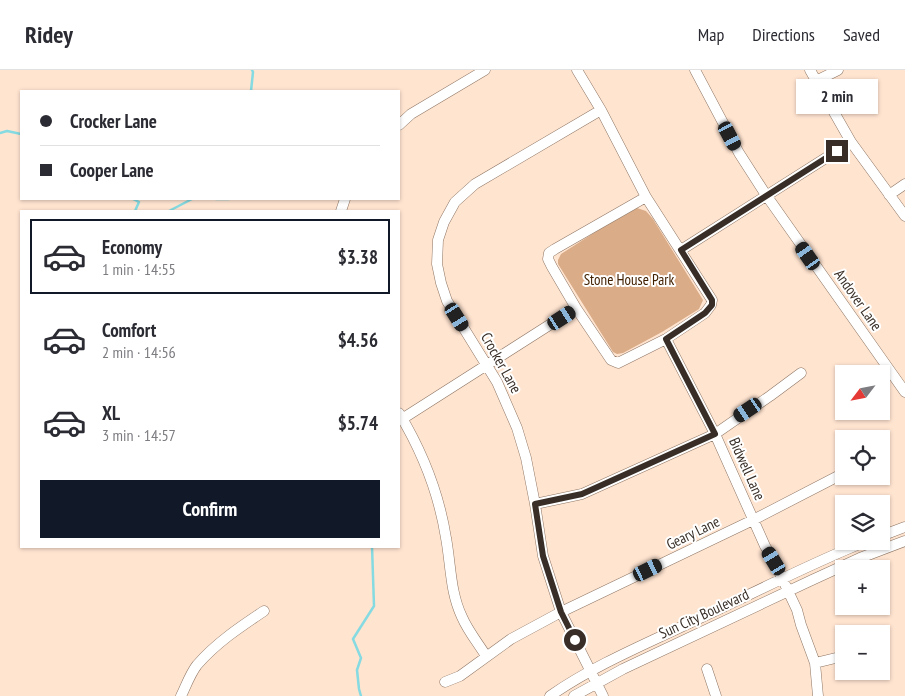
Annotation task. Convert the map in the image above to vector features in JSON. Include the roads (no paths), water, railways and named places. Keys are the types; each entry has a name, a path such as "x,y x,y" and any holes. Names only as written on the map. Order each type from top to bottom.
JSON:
{"street":[{"path":"400,124 411,114 485,70"},
{"path":"577,70 601,110 646,197 712,300 712,305 705,313 666,339 618,363 611,360 576,308 548,258 549,253 554,249 646,197"},
{"name":"Andover Lane","path":"695,70 739,153 766,195 905,392"},
{"path":"810,70 851,142 905,216"},
{"path":"816,81 838,70"},
{"name":"Crocker Lane","path":"601,110 475,184 456,202 444,222 438,240 437,264 441,283 448,301 497,382 517,428 526,458 543,556 561,612 603,696"},
{"path":"681,250 851,142"},
{"path":"889,195 905,184"},
{"path":"486,656 462,617 453,590 446,538 436,491 417,445 400,416 487,366 576,308"},
{"name":"Bidwell Lane","path":"666,339 715,434 765,546 797,610 815,663 818,696"},
{"path":"535,504 582,494 715,434 801,373"},
{"name":"Geary Lane","path":"445,682 460,676 511,639 561,612 753,520 835,478"},
{"path":"890,533 905,527"},
{"name":"Sun City Boulevard","path":"785,585 905,540"},
{"name":"Sun City Boulevard","path":"550,696 571,682 594,677 785,585 850,550"},
{"path":"181,696 196,666 216,645 264,612"},
{"path":"815,663 835,658"},
{"path":"707,669 716,696"},
{"name":"Sun City Boulevard","path":"574,696 594,677"}],"waterway":[{"path":"251,90 252,70"},
{"path":"0,133 7,131 20,134"},
{"path":"135,200 139,202 135,210"},
{"path":"171,210 190,200"},
{"path":"361,696 357,670 361,658 353,639 374,606 372,548"}],"park label":[{"name":"Stone House Park","path":"629,280"}]}
